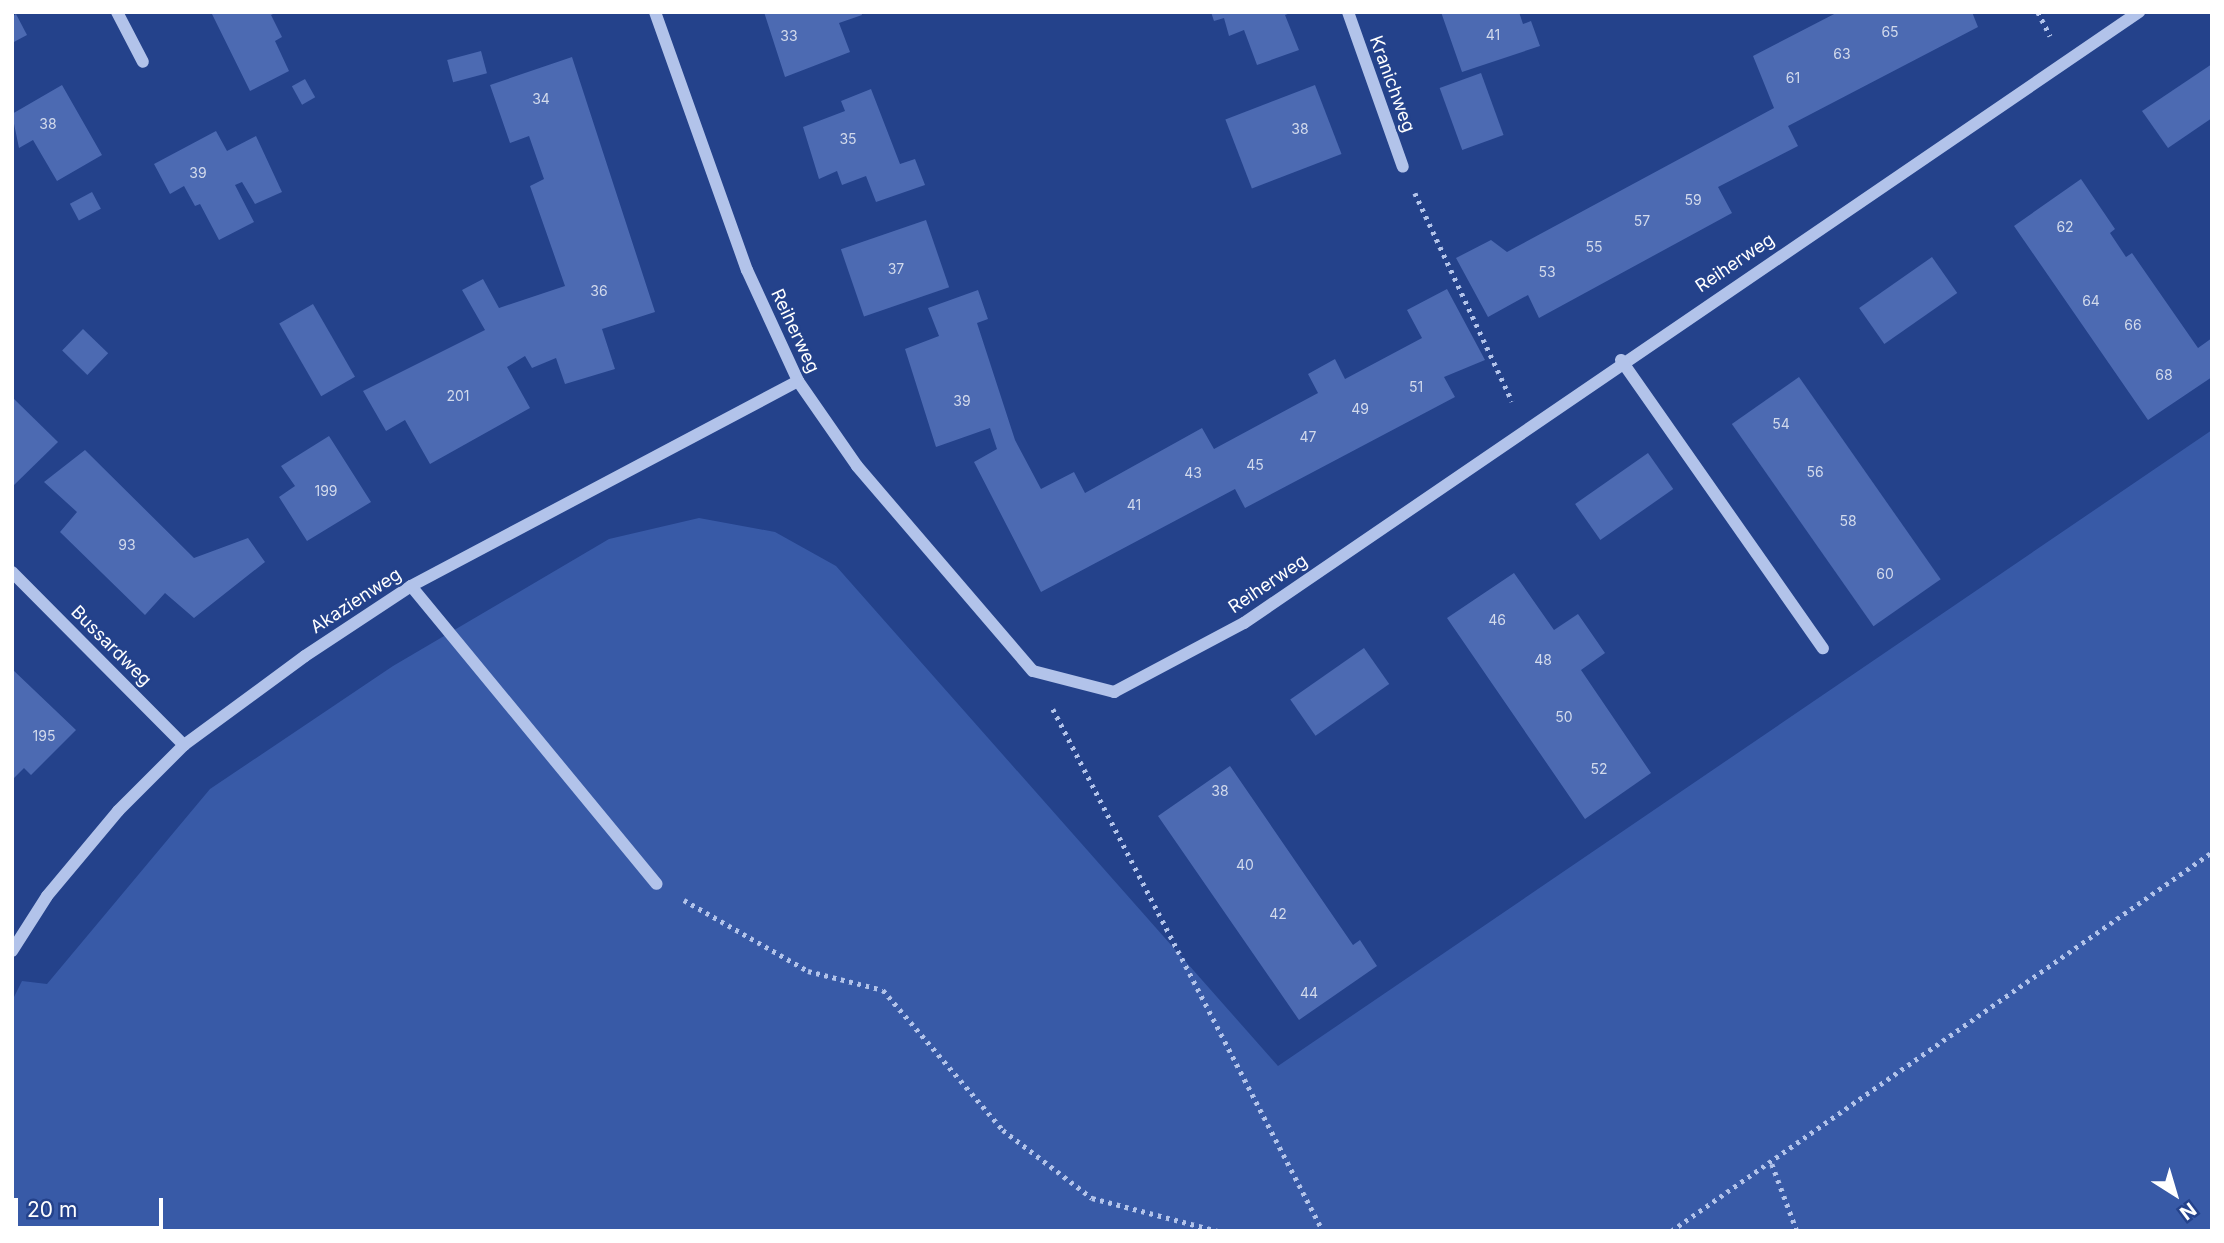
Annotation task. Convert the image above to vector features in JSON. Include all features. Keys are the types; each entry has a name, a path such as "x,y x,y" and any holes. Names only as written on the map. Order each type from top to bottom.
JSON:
{"street":[{"path":"117,12 143,62"},
{"name":"Reiherweg","path":"655,12 747,270 798,381 857,466 1033,671 1114,692 1244,623 1621,360 2139,12"},
{"name":"Kranichweg","path":"1348,12 1403,167"},
{"path":"1621,360 1823,648"},
{"name":"Akazienweg","path":"12,951 101,832 184,745 411,586 798,381"},
{"name":"Bussardweg","path":"12,572 184,745"},
{"path":"411,586 657,884"}],"path":[{"path":"1403,167 1524,427"},
{"path":"1033,671 1323,1231"},
{"path":"1671,1231 1772,1164 2212,852"},
{"path":"657,884 808,971 883,990 1003,1130 1092,1198 1218,1231"},
{"path":"1772,1164 1797,1231"}],"shaded area":[{"path":"2212,430 2212,1231 12,1231 12,1001 22,981 47,984 210,789 393,666 609,539 699,518 775,532 836,566 1278,1066"}],"building":[{"path":"211,12 277,12 271,15 282,37 275,41 289,71 250,91"},
{"path":"764,12 861,12 862,15 839,23 850,52 785,77"},
{"path":"1211,12 1293,12 1285,15 1299,50 1257,65 1244,30 1229,36 1224,18 1214,21"},
{"path":"1441,12 1519,12 1523,24 1531,21 1540,46 1462,72"},
{"path":"1838,12 1972,12 1978,27 1788,126 1798,146 1718,187 1732,213 1539,318 1528,295 1488,317 1456,258 1491,240 1507,252 1774,108 1753,56"},
{"path":"16,14 27,35 12,43 12,17"},
{"path":"481,51 487,73 453,82 447,60"},
{"path":"572,57 655,312 602,329 615,369 565,384 556,358 532,368 525,356 507,367 530,408 430,464 405,420 386,431 363,391 485,330 462,290 483,279 499,308 565,286 530,186 544,179 529,136 510,143 490,85"},
{"path":"2212,64 2212,118 2168,148 2142,111"},
{"path":"1481,73 1504,135 1462,150 1440,88"},
{"path":"305,79 315,97 302,105 292,86"},
{"path":"62,85 102,155 57,181 33,140 19,148 12,114"},
{"path":"1315,85 1342,154 1252,188 1225,119"},
{"path":"871,89 900,164 915,159 925,185 876,202 866,176 842,185 837,171 819,179 803,127 845,111 841,101"},
{"path":"216,131 227,151 256,136 282,192 255,204 242,182 235,185 254,222 219,240 200,204 195,206 184,186 170,194 154,164"},
{"path":"2081,179 2115,229 2110,233 2126,257 2132,253 2198,348 2212,338 2212,377 2148,420 2014,226"},
{"path":"92,192 101,209 79,221 70,204"},
{"path":"926,220 949,287 864,316 841,249"},
{"path":"1932,257 1957,293 1884,344 1859,308"},
{"path":"1447,289 1485,360 1444,377 1455,397 1245,508 1235,489 1041,592 974,462 997,449 990,428 936,447 905,349 939,336 928,308 978,290 988,319 977,323 1015,440 1041,489 1074,472 1085,493 1202,428 1214,449 1318,393 1308,374 1335,359 1345,379 1422,338 1407,310"},
{"path":"313,304 355,377 321,396 279,324"},
{"path":"83,329 108,353 87,375 62,351"},
{"path":"1799,377 1941,579 1874,626 1732,424"},
{"path":"12,397 58,442 12,487"},
{"path":"329,436 371,502 307,541 279,497 295,486 281,466"},
{"path":"85,450 194,558 248,538 265,562 194,618 165,593 145,615 60,532 77,512 44,482"},
{"path":"1648,453 1673,489 1600,540 1575,504"},
{"path":"1514,573 1554,630 1578,614 1605,653 1581,670 1651,773 1585,819 1447,618"},
{"path":"1364,648 1389,684 1316,736 1290,700"},
{"path":"12,669 76,730 31,775 24,768 12,780"},
{"path":"1230,766 1353,945 1360,940 1377,966 1299,1020 1158,816"}]}
